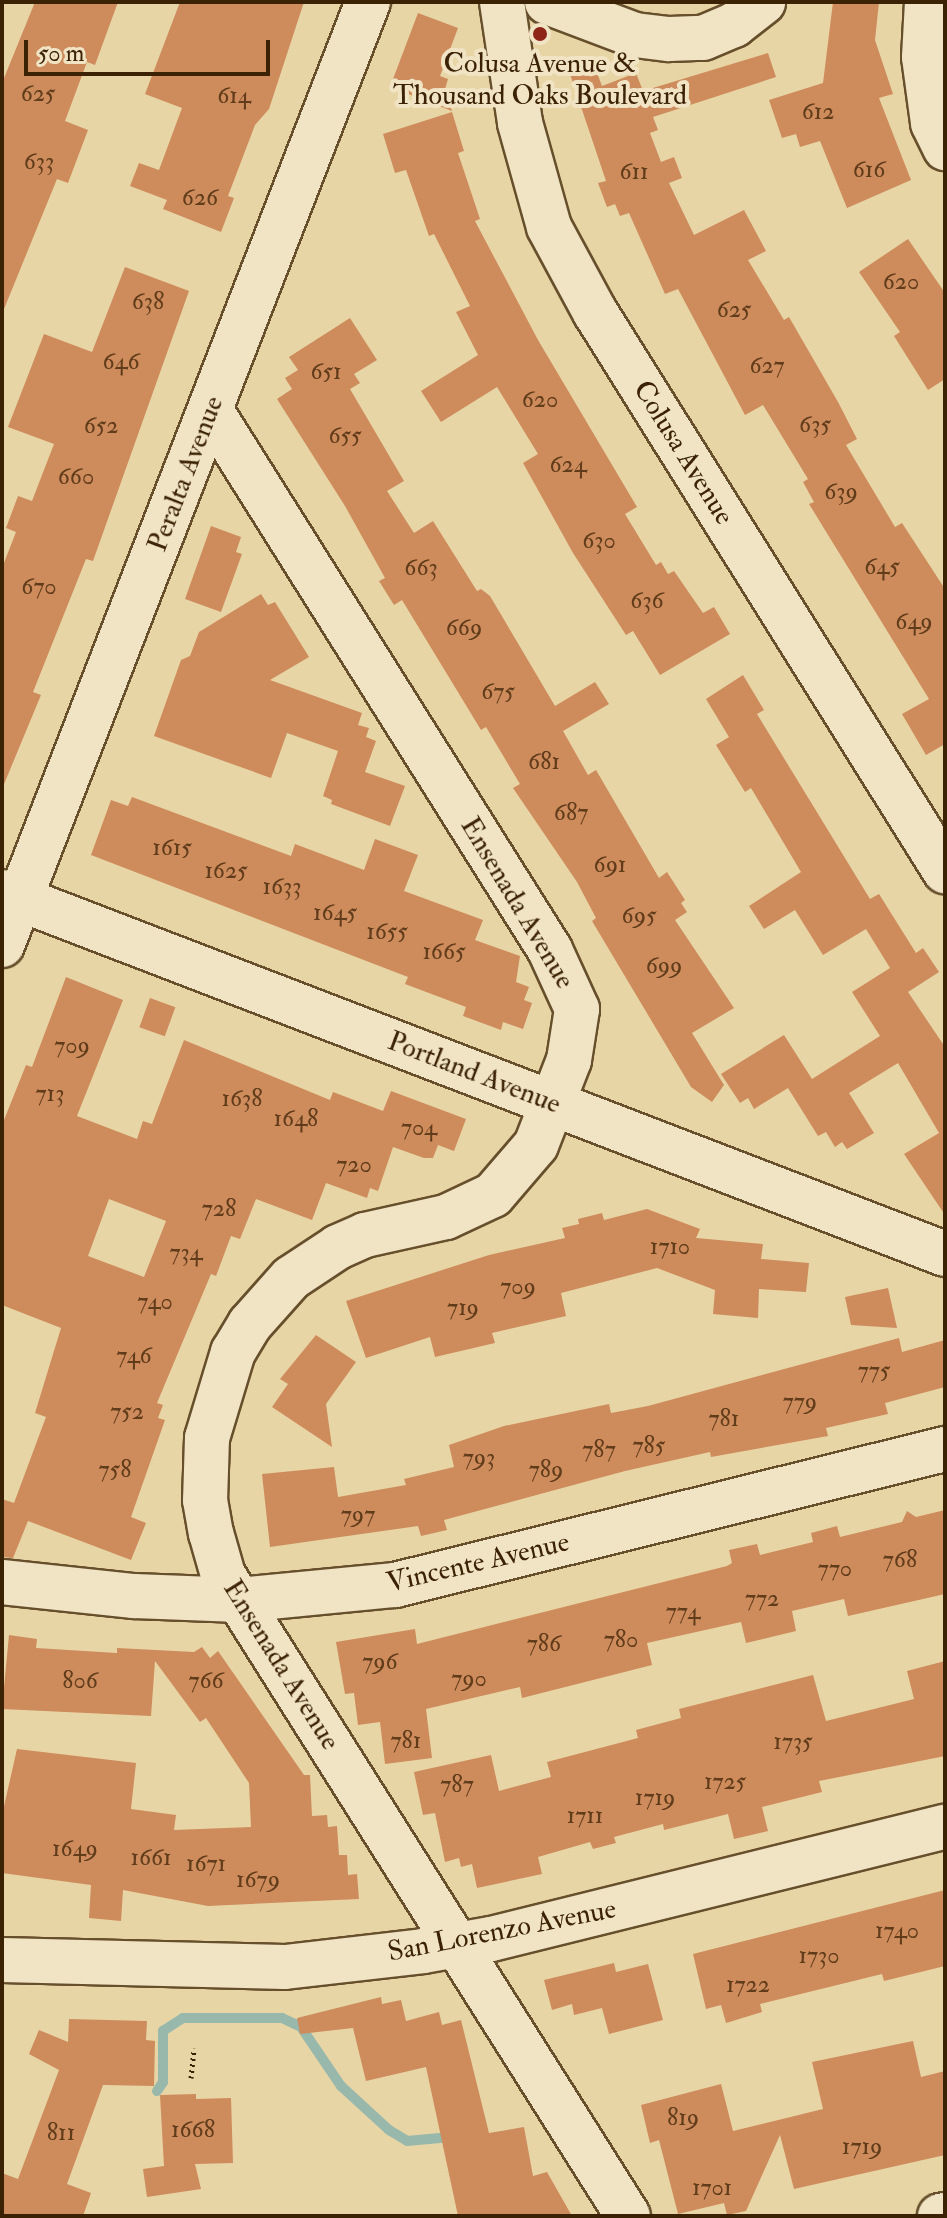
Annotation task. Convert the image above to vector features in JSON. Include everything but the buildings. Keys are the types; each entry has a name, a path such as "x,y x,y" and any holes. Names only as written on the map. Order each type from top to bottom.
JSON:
{"street":[{"name":"Peralta Avenue","path":"2,945 11,895 211,411 368,2"},
{"name":"Colusa Avenue","path":"502,2 520,123 549,227 595,312 945,871"},
{"path":"547,2 635,35 669,39 703,38 734,25 763,2"},
{"path":"927,2 924,57 933,123 945,148"},
{"name":"Ensenada Avenue","path":"211,411 567,980 577,1009 576,1035 536,1145 493,1195 446,1217 365,1235 338,1247 291,1278 250,1324 233,1352 214,1409 205,1467 211,1533 223,1575 628,2216"},
{"name":"Portland Avenue","path":"11,895 945,1254"},
{"name":"Vincente Avenue","path":"2,1582 134,1596 239,1600 395,1585 945,1449"},
{"name":"San Lorenzo Avenue","path":"5,1971 285,1967 459,1945 945,1827"}],"path":[{"path":"191,2078 194,2048"}],"waterway":[{"path":"157,2091 163,2082 163,2031 183,2018 282,2018 301,2027 341,2086 389,2130 407,2141 451,2137"}],"place":[{"name":"Colusa Avenue & Thousand Oaks Boulevard","path":"540,34"}]}
